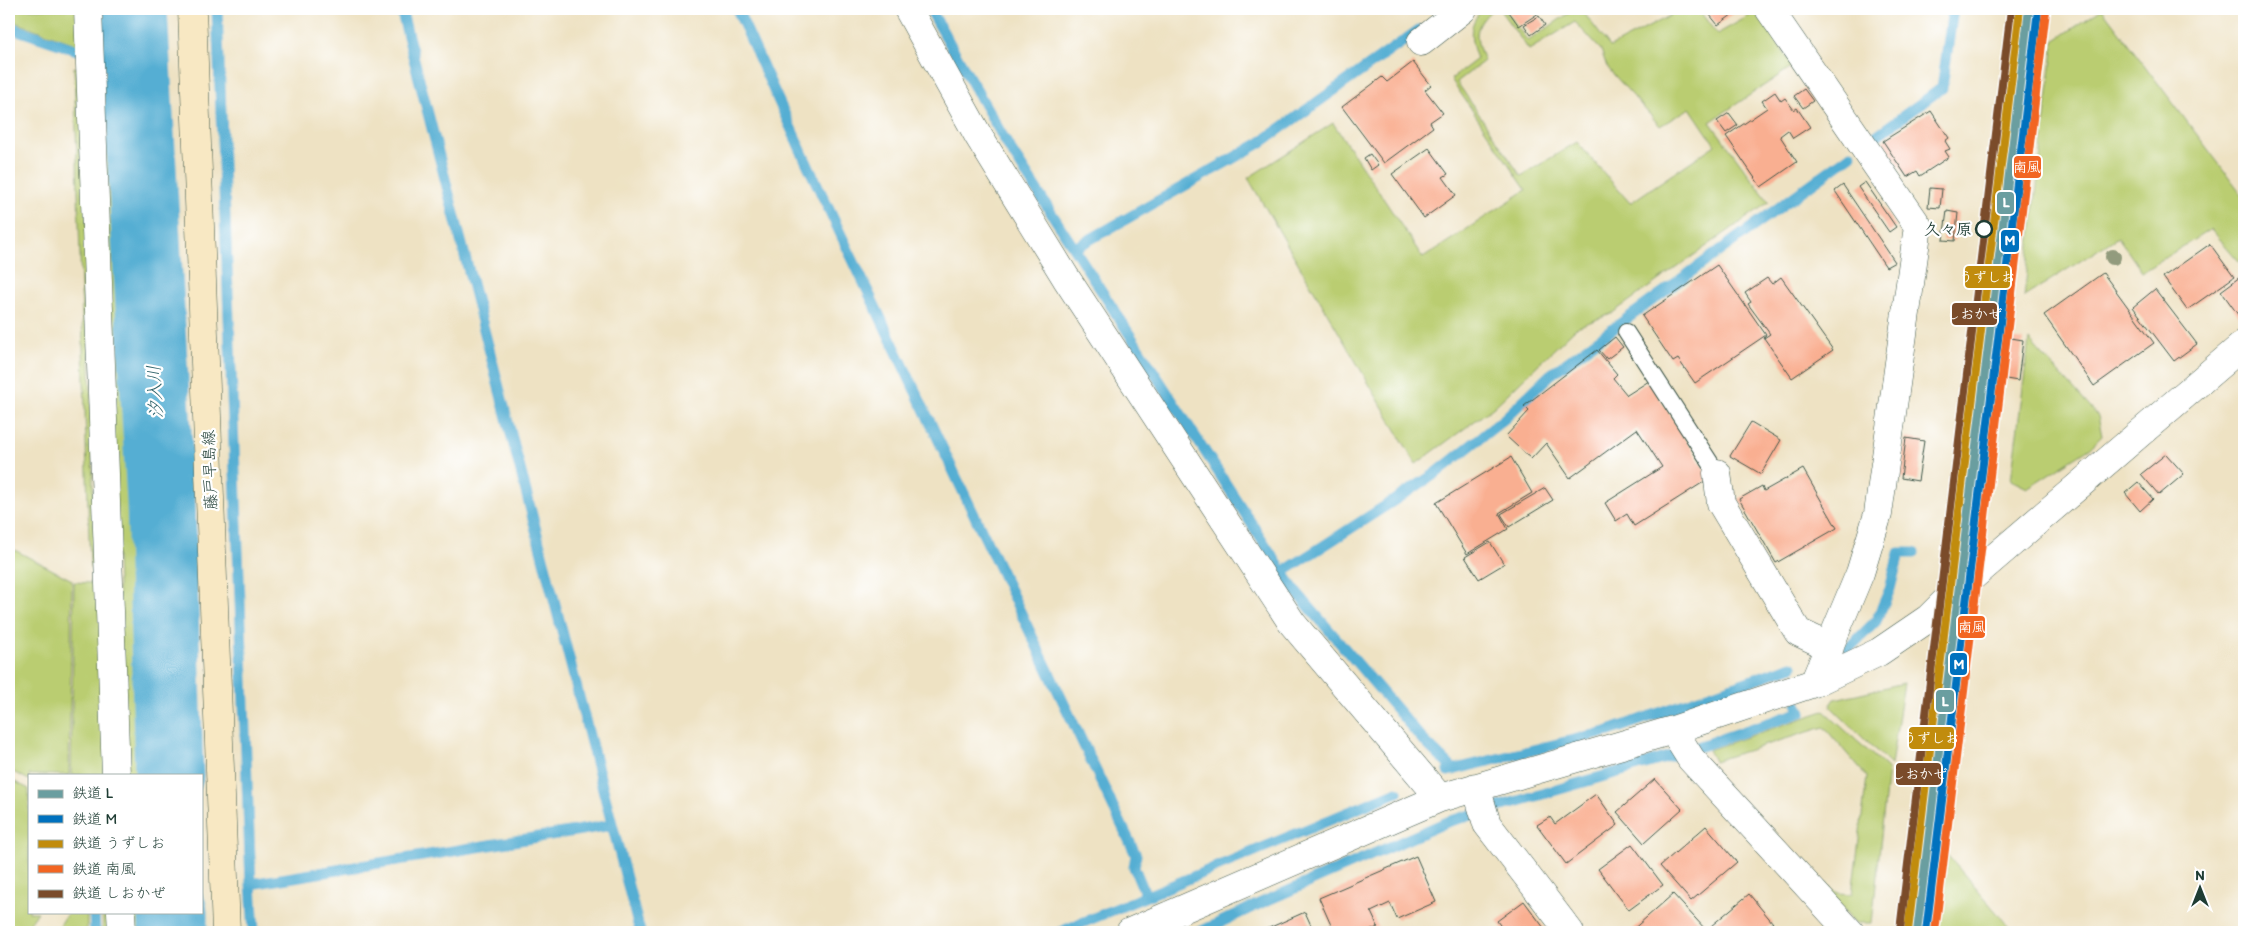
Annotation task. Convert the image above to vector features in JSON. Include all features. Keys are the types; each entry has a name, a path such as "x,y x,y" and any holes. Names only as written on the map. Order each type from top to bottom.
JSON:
{"main road":[{"name":"藤戸早島線","path":"192,9 226,932"}],"street":[{"path":"88,9 116,774"},
{"path":"908,9 979,137 1066,278 1292,623 1440,798"},
{"path":"1421,42 1463,9"},
{"path":"1769,9 1918,226 1878,514 1860,573 1814,683"},
{"path":"1130,932 1163,926 1440,798 1481,803 1681,744 1879,652 1929,618 1958,589 2244,344"},
{"path":"1717,472 1721,503 1798,632 1830,647"},
{"path":"1681,744 1850,932"},
{"path":"1481,803 1570,932"},
{"path":"121,914 122,932"}],"lane":[{"path":"1626,332 1717,472"}],"green space":[{"path":"9,9 77,9 78,45 9,20"},
{"path":"97,9 118,9 137,507 146,606 149,774 125,774"},
{"path":"1483,9 1493,9 1481,22 1477,33 1484,61 1457,82 1521,176 1577,142 1630,203 1715,145 1690,108 1660,126 1607,67 1601,50 1575,22 1529,50 1499,9 1504,9 1528,41 1575,9 1581,9 1610,47 1683,9 1698,9 1717,34 1756,12 1793,66 1710,122 1769,202 1611,314 1577,327 1494,407 1416,464 1248,178 1333,123 1423,258 1526,190 1451,79 1477,59 1471,32 1474,20"},
{"path":"2102,9 2244,197 2244,267 2211,229 2142,272 2118,237 2024,297 2054,41"},
{"path":"74,67 83,69 95,573 90,568"},
{"path":"2029,340 2098,416 2102,436 2091,447 2027,488 2011,480"},
{"path":"9,547 72,580 69,774 28,774 28,780 9,770"},
{"path":"74,582 104,584 110,774 71,774"},
{"path":"1904,683 1891,765 1830,706 1835,699"},
{"path":"1824,711 1888,769 1872,923 1855,923 1817,877 1838,893 1852,894 1867,777 1824,727 1714,761 1708,750"},
{"path":"9,779 28,788 28,914 37,914 24,932 9,932"},
{"path":"1943,850 2010,928 2005,932 1933,932"},
{"path":"67,914 87,914 87,932 56,932"},
{"path":"102,914 115,914 115,932 103,932"},
{"path":"131,914 153,914 154,932 132,932"}],"building":[{"path":"1507,9 1545,9 1519,26"},
{"path":"1705,9 1740,9 1718,25"},
{"path":"1539,16 1545,25 1531,35 1524,25"},
{"path":"1413,62 1431,85 1425,90 1443,113 1430,122 1433,127 1384,163 1342,107 1382,77 1387,82"},
{"path":"1804,89 1813,101 1803,108 1794,96"},
{"path":"1775,92 1781,101 1785,98 1794,110 1797,108 1810,127 1793,138 1788,130 1780,136 1797,162 1761,187 1726,136 1767,108 1762,101"},
{"path":"1931,111 1949,138 1945,141 1950,149 1945,151 1949,157 1920,176 1917,171 1907,177 1883,141"},
{"path":"1729,113 1738,125 1726,133 1717,121"},
{"path":"1429,148 1448,174 1443,177 1456,195 1424,218 1392,174"},
{"path":"1370,154 1378,165 1371,170 1364,158"},
{"path":"1865,182 1896,227 1889,232 1858,187"},
{"path":"1843,185 1895,262 1886,267 1835,191"},
{"path":"1930,188 1942,189 1940,208 1928,207"},
{"path":"1947,211 1958,213 1955,241 1943,240"},
{"path":"2210,244 2234,277 2187,310 2163,277"},
{"path":"1717,265 1766,335 1695,383 1678,359 1673,362 1642,316"},
{"path":"2103,273 2154,343 2094,386 2044,315"},
{"path":"2244,274 2244,323 2221,291"},
{"path":"1781,277 1833,350 1792,378 1764,338 1770,334 1748,304 1751,302 1745,293 1767,278 1772,284"},
{"path":"2155,289 2197,344 2174,361 2133,307"},
{"path":"1615,337 1623,347 1607,359 1599,350"},
{"path":"2011,338 2023,340 2018,381 2006,379"},
{"path":"1597,350 1617,374 1613,378 1627,395 1649,381 1710,478 1634,526 1627,514 1616,521 1605,503 1662,467 1637,429 1570,478 1546,443 1531,459 1506,436 1529,411 1524,406"},
{"path":"1751,422 1781,440 1761,474 1730,456"},
{"path":"1906,438 1924,441 1918,481 1901,478"},
{"path":"2166,454 2184,474 2159,495 2141,474"},
{"path":"1511,457 1532,493 1499,513 1508,529 1467,554 1436,503"},
{"path":"1803,469 1837,528 1776,563 1739,499 1762,486 1764,491"},
{"path":"2138,482 2153,499 2140,511 2125,493"},
{"path":"1545,488 1553,500 1509,527 1501,514"},
{"path":"1490,542 1504,564 1479,579 1465,557"},
{"path":"1655,779 1682,809 1644,843 1617,812"},
{"path":"1596,794 1618,825 1566,864 1537,825 1550,817 1555,824"},
{"path":"1706,826 1737,862 1691,901 1660,866"},
{"path":"1632,844 1663,885 1629,910 1598,869"},
{"path":"1416,856 1436,902 1397,919 1390,903 1371,912 1378,927 1367,932 1334,932 1319,898"},
{"path":"1673,894 1706,930 1704,932 1630,932"},
{"path":"1749,894 1773,923 1762,932 1717,932 1711,926"},
{"path":"1524,901 1547,932 1505,932 1497,921"},
{"path":"1305,912 1314,932 1260,932"}],"waterway":[{"name":"汐入川","path":"133,9 161,502 169,774"},
{"path":"217,9 254,932"},
{"path":"401,9 640,932"},
{"path":"737,9 804,157 1136,855 1134,867 1146,896"},
{"path":"930,9 1010,149 1293,588 1422,739 1454,770"},
{"path":"1876,136 1942,88 1953,9"},
{"path":"9,27 77,50"},
{"path":"1075,248 1260,143 1419,30"},
{"path":"116,55 135,58"},
{"path":"1283,572 1435,474 1504,419 1550,375 1851,155"},
{"path":"1849,648 1876,621 1890,589 1899,553 1914,553"},
{"path":"1448,771 1606,732 1792,666"},
{"path":"1200,932 1261,903 1447,822 1659,760 1801,712 1798,706"},
{"path":"1060,932 1397,792"},
{"path":"251,884 612,825"},
{"path":"94,914 95,932"},
{"name":"汐入川","path":"173,914 173,932"}],"rail line":[{"name":"しおかぜ","path":"1900,930 2011,9"},
{"name":"うずしお","path":"1908,931 2020,9"},
{"name":"L","path":"1917,932 2029,9"},
{"name":"M","path":"1926,932 2038,10"},
{"name":"南風","path":"1935,932 2046,11"}],"place":[{"name":"久々原","path":"1984,229"}]}
